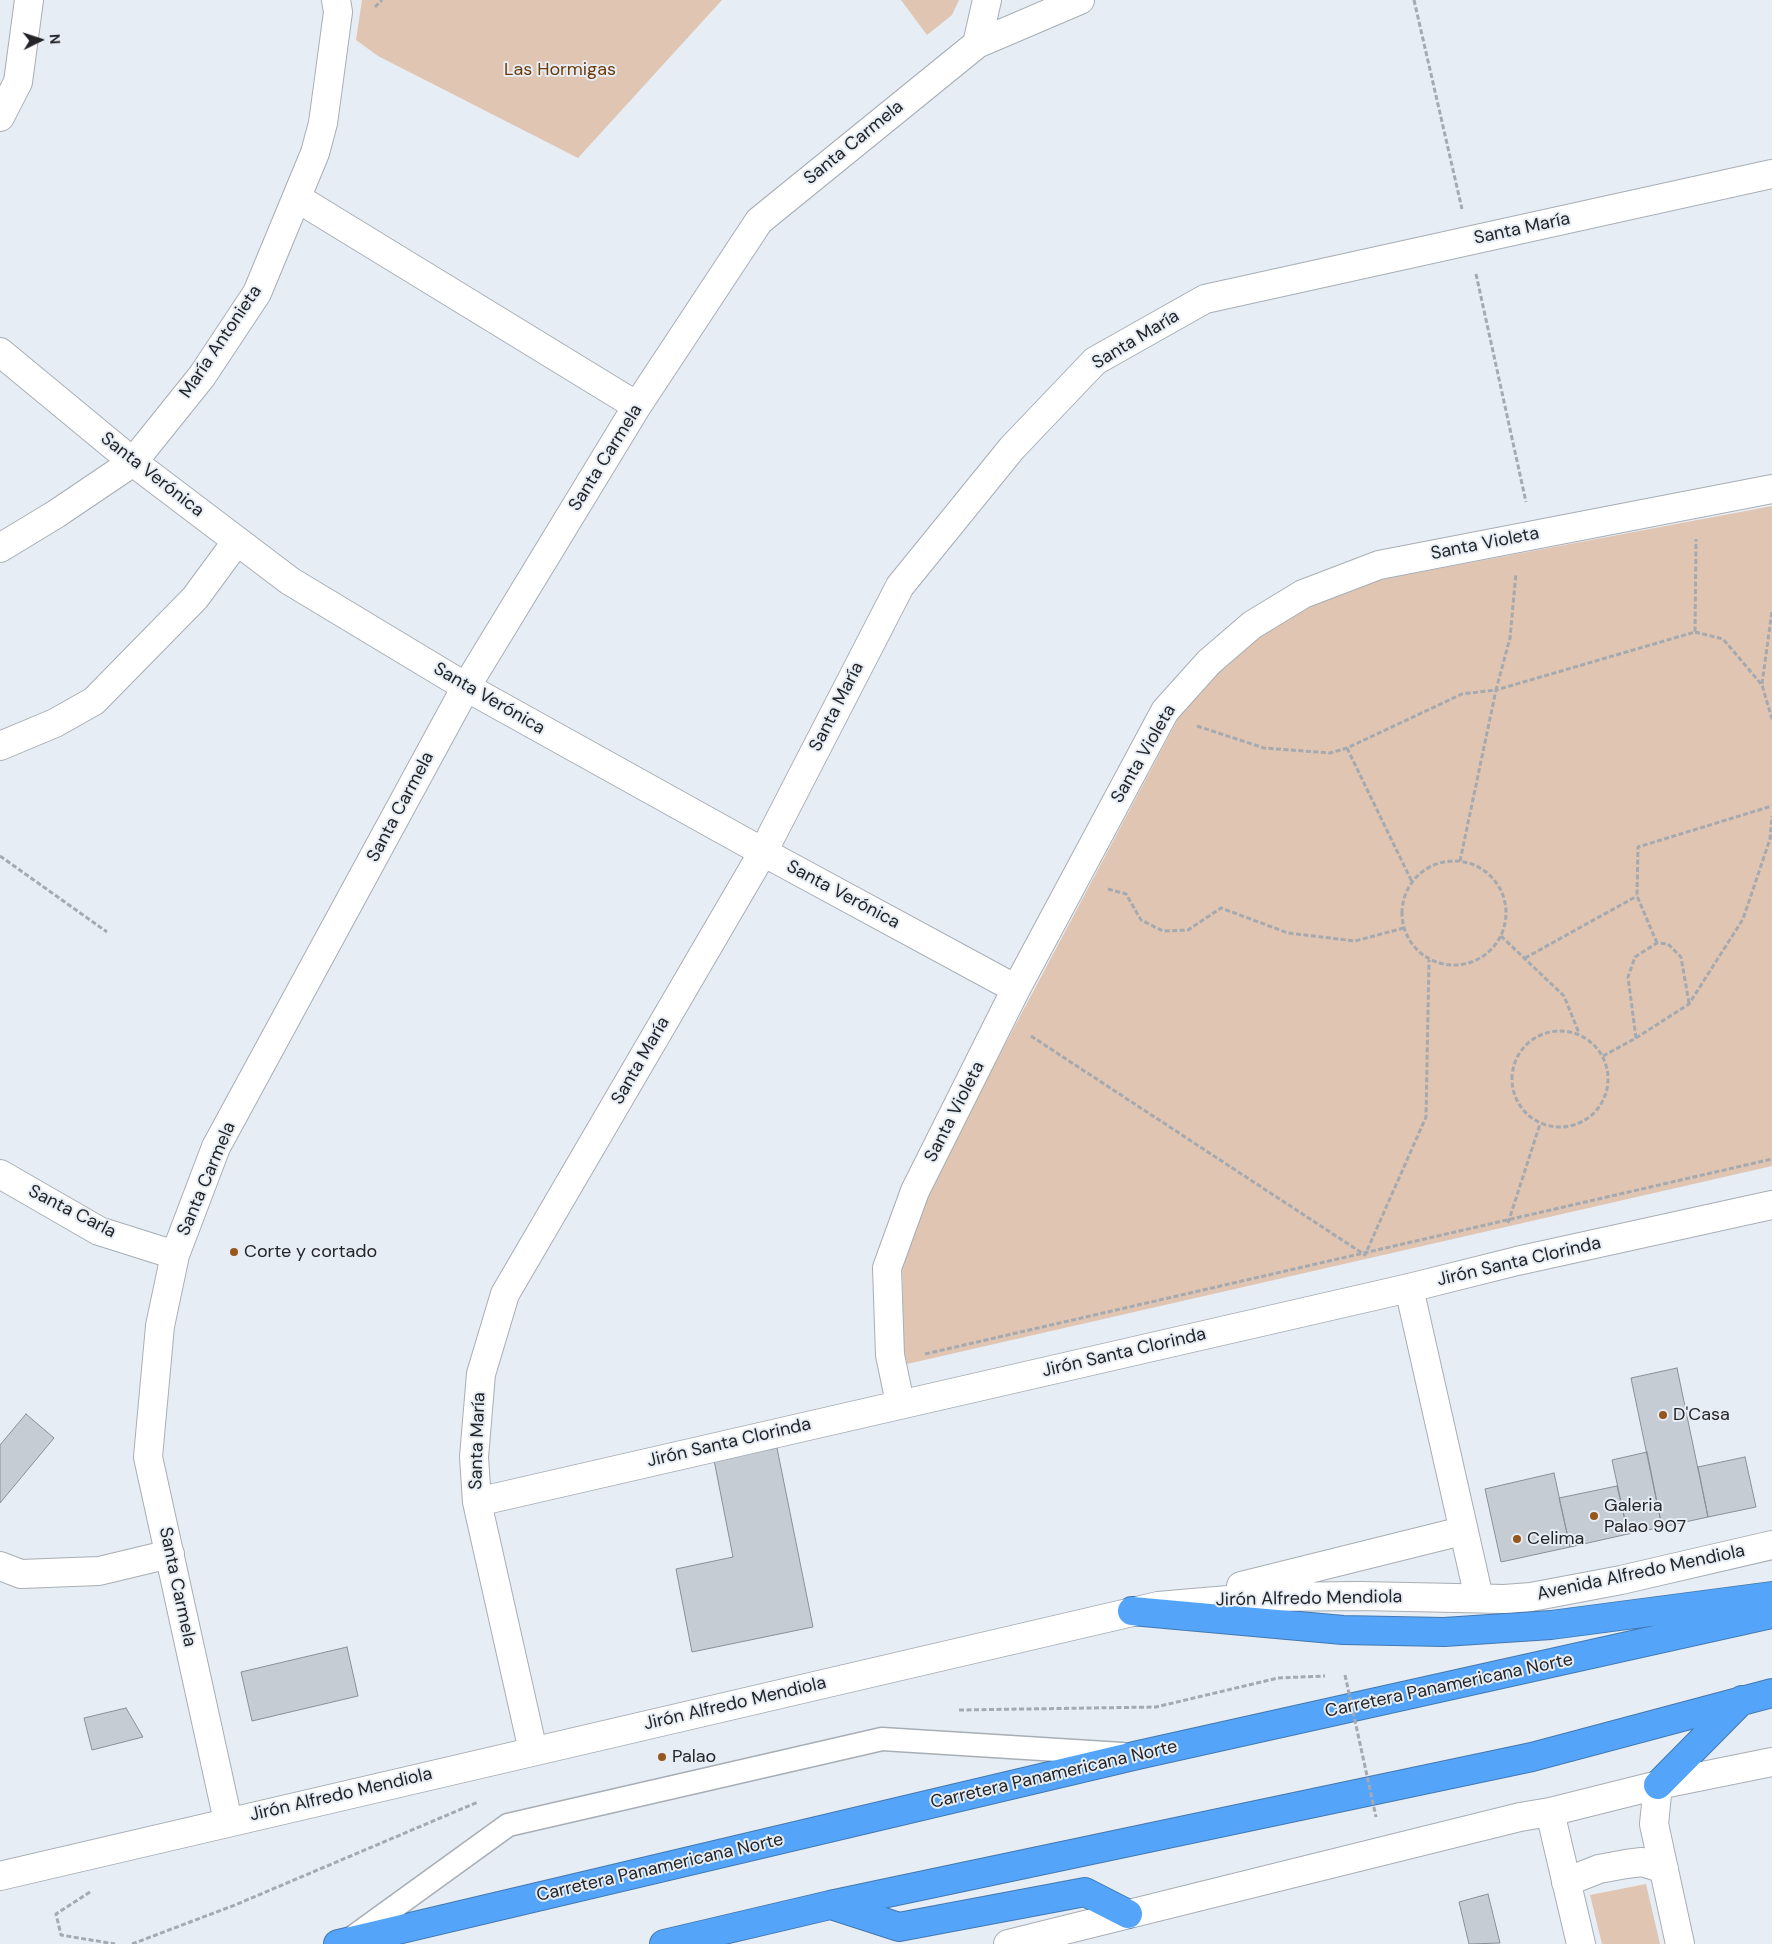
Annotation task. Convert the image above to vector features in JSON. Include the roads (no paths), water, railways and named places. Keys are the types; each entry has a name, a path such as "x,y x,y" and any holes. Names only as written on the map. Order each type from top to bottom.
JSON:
{"highway":[{"path":"1145,1609 1343,1630 1444,1632 1552,1625 1772,1596"},
{"name":"Carretera Panamericana Norte","path":"342,1943 1138,1755 1772,1614"},
{"path":"664,1944 830,1904 1532,1757 1772,1692"},
{"path":"1658,1785 1743,1699"},
{"path":"830,1904 899,1927 1085,1892 1128,1914"}],"street":[{"path":"0,117 18,82 28,0"},
{"name":"María Antonieta","path":"0,548 56,514 133,462 202,376 252,300 315,153 323,123 338,12 336,0"},
{"path":"977,44 987,0"},
{"name":"Santa Carmela","path":"228,1821 148,1457 160,1326 175,1255 216,1147 466,686 637,406 759,221 977,44 1080,0"},
{"name":"Santa María","path":"533,1751 476,1502 474,1457 481,1374 505,1294 763,852 900,586 1012,448 1094,361 1205,299 1772,174"},
{"path":"297,198 637,406"},
{"name":"Santa Verónica","path":"0,352 133,462 290,581 466,686 763,852 1016,989"},
{"name":"Santa Violeta","path":"900,1403 890,1355 887,1268 915,1191 1016,989 1166,711 1209,662 1252,625 1302,594 1379,565 1772,489"},
{"path":"0,746 56,723 94,700 195,598 237,540"},
{"name":"Santa Carla","path":"0,1174 99,1231 175,1255"},
{"name":"Jirón Santa Clorinda","path":"476,1502 900,1403 1409,1288 1517,1260 1772,1205"},
{"path":"1409,1288 1462,1530 1479,1598"},
{"path":"1145,1609 1462,1530"},
{"name":"Avenida Alfredo Mendiola","path":"1479,1598 1504,1599 1551,1595 1772,1545"},
{"path":"0,1566 21,1574 99,1571 170,1554"},
{"name":"Jirón Alfredo Mendiola","path":"0,1876 228,1821 1145,1609 1263,1597 1479,1598"},
{"path":"1008,1944 1520,1817 1550,1812 1658,1785 1772,1762"},
{"path":"1658,1785 1654,1824 1680,1944"},
{"path":"1550,1812 1581,1944"},
{"path":"1566,1882 1599,1868 1626,1864 1642,1862 1664,1869"}],"lane":[{"path":"342,1943 508,1825 882,1739 1138,1755"}],"place":[{"name":"Corte y cortado","path":"234,1252"},
{"name":"D'Casa","path":"1663,1415"},
{"name":"Galeria Palao 907","path":"1594,1516"},
{"name":"Celima","path":"1517,1539"},
{"name":"Palao","path":"662,1757"}],"park label":[{"name":"Las Hormigas","path":"560,70"}]}
